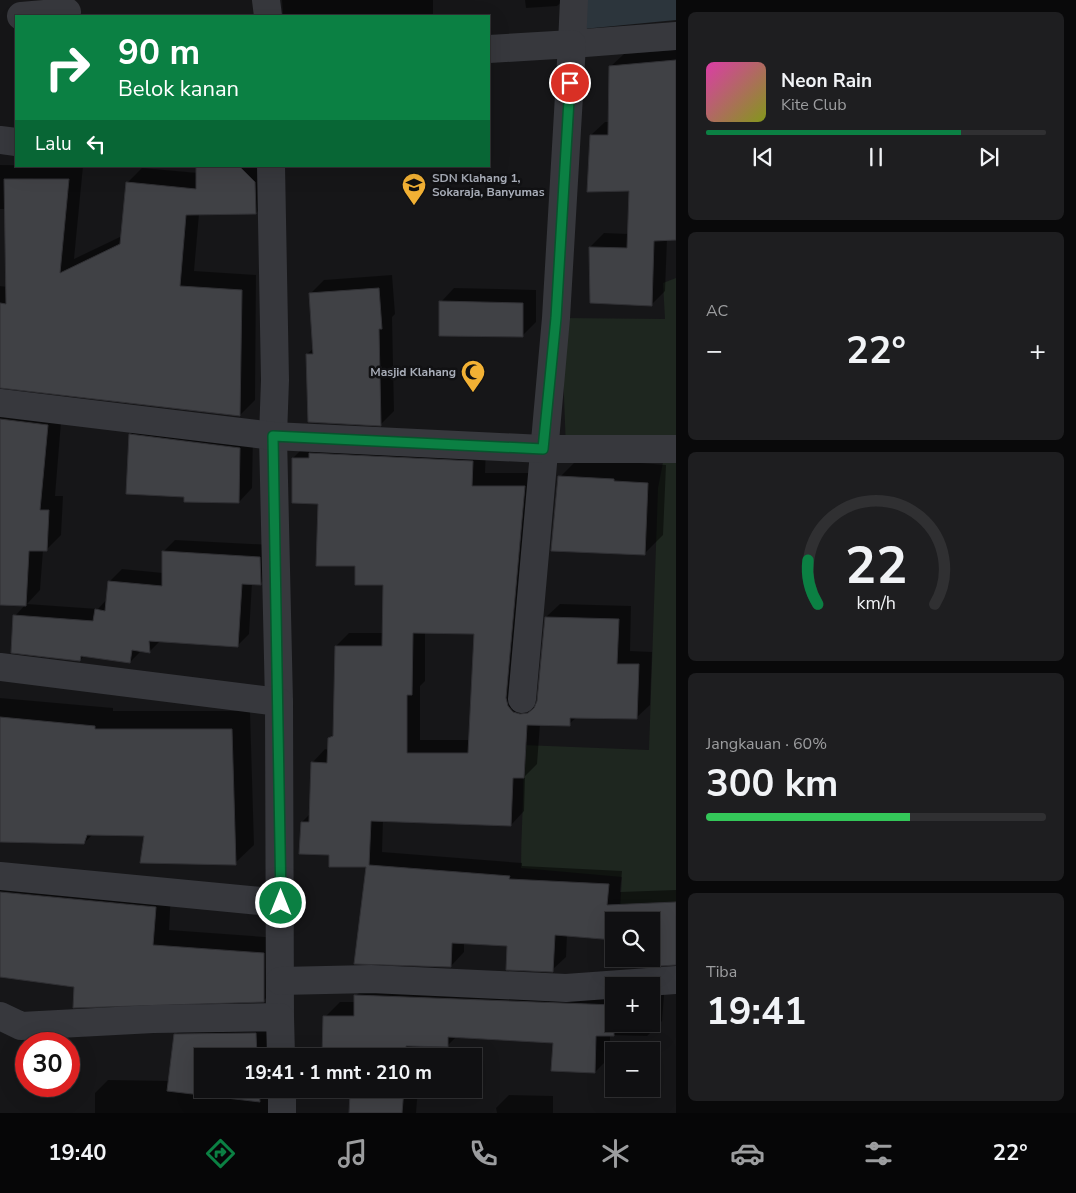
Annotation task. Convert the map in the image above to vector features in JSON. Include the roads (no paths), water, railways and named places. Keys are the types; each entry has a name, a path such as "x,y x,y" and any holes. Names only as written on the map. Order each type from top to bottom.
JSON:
{"street":[{"path":"266,0 268,15"},
{"path":"522,699 556,318 574,0"},
{"path":"28,15 68,9"},
{"path":"0,18 15,17"},
{"path":"490,49 676,36"},
{"path":"0,140 15,142"},
{"path":"271,167 275,380 273,436 279,702 281,1048"},
{"path":"0,403 273,436 543,449 676,450"},
{"path":"0,667 279,702"},
{"path":"0,876 281,903"},
{"path":"280,981 370,979 566,988 676,980"},
{"path":"0,1016 21,1026 152,1019 280,1017"},
{"path":"282,1098 282,1113"}],"place":[{"name":"SDN Klahang 1, Sokaraja, Banyumas","path":"414,206"},
{"name":"Masjid Klahang","path":"473,393"}]}
